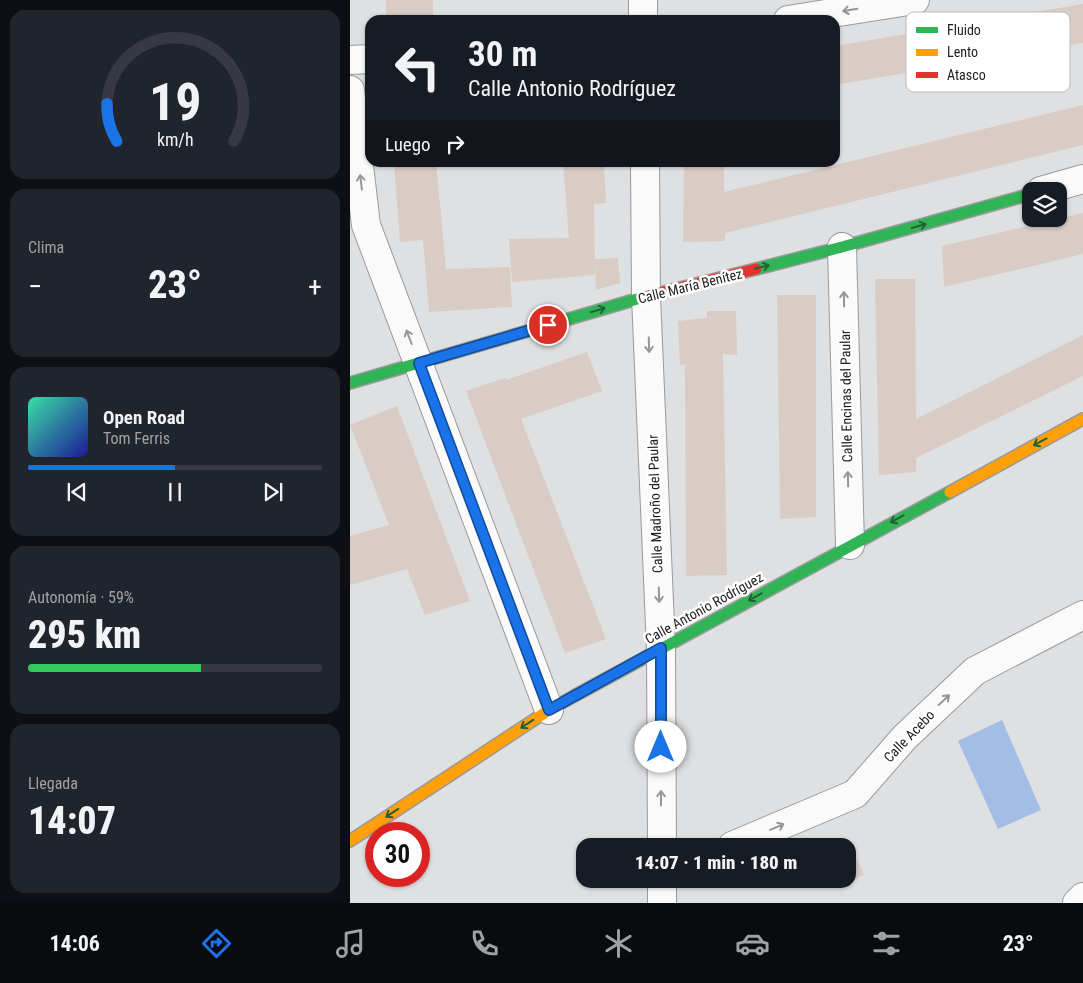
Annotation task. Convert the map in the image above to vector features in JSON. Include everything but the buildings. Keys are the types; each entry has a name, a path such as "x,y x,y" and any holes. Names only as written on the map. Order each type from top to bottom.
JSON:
{"street":[{"path":"643,0 643,15"},
{"path":"820,15 915,0"},
{"path":"350,60 365,59"},
{"path":"350,90 366,225 549,710"},
{"name":"Calle Madroño del Paular","path":"645,167 646,296 661,648 662,838"},
{"path":"1067,183 1083,179"},
{"name":"Calle María Benítez","path":"350,384 646,296 842,248 1022,197"},
{"name":"Calle Encinas del Paular","path":"842,248 850,545"},
{"name":"Calle Antonio Rodríguez","path":"350,841 549,710 1083,419"},
{"name":"Calle Acebo","path":"751,838 856,794 904,737 975,671 1083,615"},
{"path":"662,888 662,903"},
{"path":"1077,903 1083,898"}],"water":[{"path":"1002,720 1041,810 998,829 958,741"}],"traffic: fast":[{"path":"756,269 1022,197"},
{"path":"350,383 644,297"},
{"path":"576,695 950,492"}],"traffic: slow":[{"path":"950,492 1083,419"},
{"path":"350,841 549,710 576,695"}],"traffic: jam":[{"path":"644,297 756,269"}],"route":[{"path":"548,325 419,363 549,710 661,648 661,747"}]}
